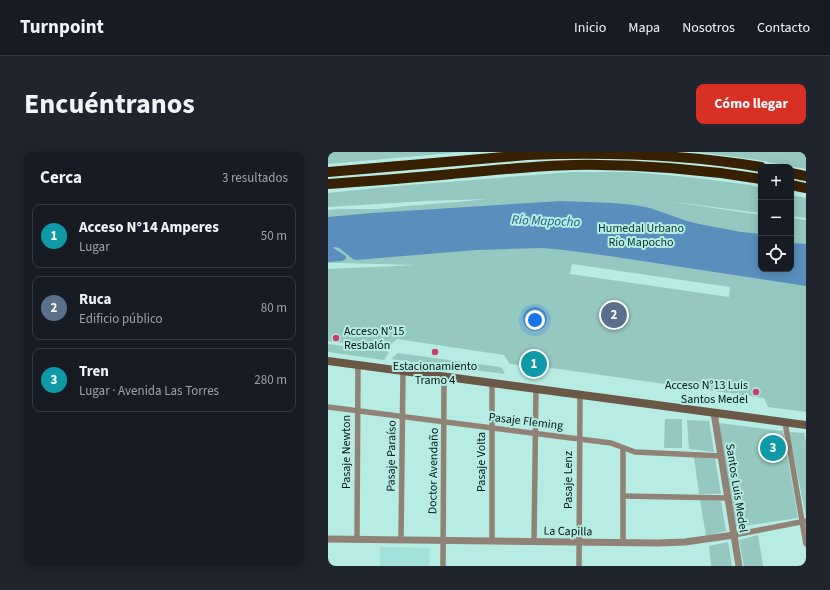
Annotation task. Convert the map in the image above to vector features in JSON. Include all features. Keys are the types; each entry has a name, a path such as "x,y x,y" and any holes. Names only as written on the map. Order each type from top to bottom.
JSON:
{"highway":[{"path":"328,172 527,155 589,153 638,154 677,157 758,167"},
{"path":"328,184 525,168 586,165 666,168 758,179"},
{"path":"794,174 806,176"},
{"path":"794,186 806,188"}],"main road":[{"path":"328,361 806,425"}],"street":[{"name":"Pasaje Newton","path":"357,540 358,365"},
{"name":"Pasaje Paraíso","path":"401,540 403,371"},
{"name":"Doctor Avendaño","path":"443,566 444,377"},
{"name":"Pasaje Volta","path":"492,383 492,541"},
{"path":"534,542 536,389"},
{"name":"Pasaje Lenz","path":"578,566 580,395"},
{"name":"Pasaje Fleming","path":"328,407 610,443 632,452 640,453 721,456"},
{"name":"Santos Luis Medel","path":"714,413 739,566"},
{"path":"785,422 804,522 806,544"},
{"path":"623,448 623,543"},
{"path":"623,496 728,498"},
{"name":"La Capilla","path":"328,539 658,543 685,542 734,535 804,522"}],"shaded area":[{"path":"380,547 430,548 429,566 380,566"}],"green space":[{"path":"328,152 462,152 328,164"},
{"path":"697,152 806,152 806,169 794,167 794,164 779,164"},
{"path":"572,172 632,172 697,178 758,187 758,213 666,201 758,215 758,272 794,272 794,218 806,220 806,412 768,407 764,398 559,369 510,364 504,355 397,339 386,348 328,341 328,269 418,265 328,263 328,210 379,209 487,199 328,207 328,193","holes":["572,264 730,287 729,297 570,274"]},
{"path":"794,196 806,198 806,218 794,216"},
{"path":"328,344 389,352 384,360 328,352"},
{"path":"398,353 500,367 505,374 391,359"},
{"path":"665,419 682,419 682,448 664,448"},
{"path":"687,420 709,421 714,452 689,449"},
{"path":"719,423 783,431 798,518 736,527"},
{"path":"789,432 804,433 806,442 806,517"},
{"path":"694,457 715,459 721,494 699,494"},
{"path":"700,500 721,501 726,531 706,536"},
{"path":"758,535 763,566 744,566 739,540"},
{"path":"728,542 732,566 711,566 709,546"}],"water":[{"name":"Humedal Urbano Río Mapocho","path":"561,201 634,205 650,208 699,224 758,234 758,272 794,272 794,243 806,244 806,286 609,256 542,248 476,250 356,260 339,248 334,247 333,248 346,256 346,259 342,261 328,262 328,217"},
{"path":"535,307 540,308 546,314 546,324 540,330 535,331 530,330 524,324 523,319 524,314 530,308"}],"place":[{"name":"Ruca","path":"614,315"},
{"name":"Acceso N°15 Resbalón","path":"336,338"},
{"name":"Estacionamiento Tramo 4","path":"435,352"},
{"name":"Acceso N°14 Amperes","path":"534,364"},
{"name":"Acceso N°13 Luis Santos Medel","path":"756,392"},
{"name":"Tren","path":"773,448"}],"water label":[{"name":"Río Mapocho","path":"546,220"}]}
